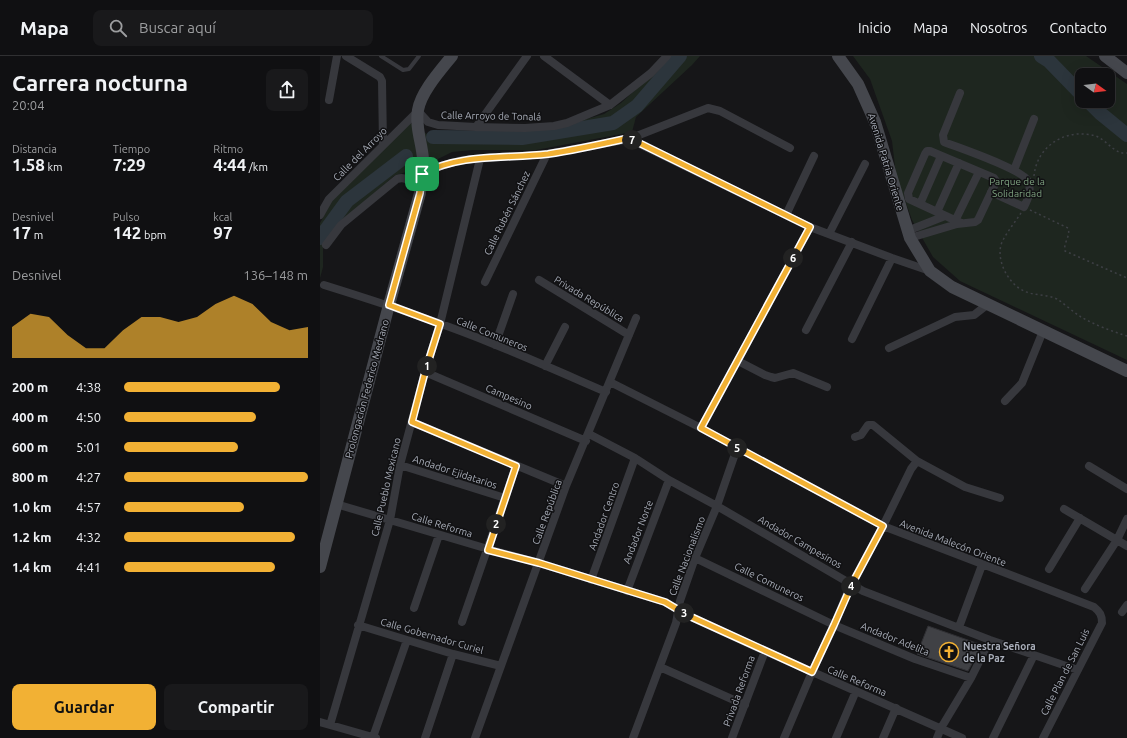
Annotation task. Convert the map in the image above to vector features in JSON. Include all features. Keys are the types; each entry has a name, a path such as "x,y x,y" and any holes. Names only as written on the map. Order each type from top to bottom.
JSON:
{"street":[{"path":"329,100 337,56"},
{"path":"346,56 380,77 382,81 383,144"},
{"name":"Prolongación Federico Medrano","path":"320,567 420,193 423,159 418,130 418,111 424,95 452,56"},
{"path":"476,127 527,56"},
{"path":"544,56 610,105"},
{"name":"Calle Arroyo de Tonalá","path":"418,111 428,122 434,124 525,128 554,126 567,123 610,105 651,74 667,56"},
{"name":"Avenida Patria Oriente","path":"838,56 858,84 875,122 908,234 930,271"},
{"path":"1105,56 1127,74"},
{"path":"960,93 943,135 944,142 1014,170 1023,175 1030,188 1024,207 991,192"},
{"path":"422,174 434,168 462,160 547,154 629,138 705,109 712,108 790,148"},
{"name":"Calle del Arroyo","path":"320,215 329,199 418,111"},
{"path":"1014,170 1034,119"},
{"name":"Avenida Patria Oriente","path":"629,138 810,227 930,271 952,287 1127,371"},
{"path":"908,234 935,230 958,222 975,222 978,220 996,181 994,178 930,151 925,154 908,193 909,199 958,222"},
{"name":"Calle Rubén Sánchez","path":"484,282 547,154"},
{"path":"786,215 814,156"},
{"path":"920,204 941,156"},
{"name":"Calle Pueblo Mexicano","path":"330,725 358,625 390,520 400,465 425,372 440,324 480,159"},
{"path":"908,234 941,214 959,163"},
{"path":"829,234 866,164"},
{"path":"958,222 979,172"},
{"path":"326,245 341,225 397,179 408,179 420,193"},
{"path":"320,203 329,199"},
{"path":"930,221 935,230"},
{"path":"701,428 810,227"},
{"path":"806,330 852,242"},
{"path":"852,339 892,258"},
{"name":"Privada República","path":"539,280 629,335"},
{"name":"Calle Comuneros","path":"324,285 389,305 440,324 495,345 606,392"},
{"path":"495,345 513,294"},
{"path":"889,348 955,317 974,315 988,304"},
{"name":"Calle República","path":"475,738 566,486 636,318"},
{"path":"545,366 565,327"},
{"path":"1005,401 1022,383 1043,331"},
{"path":"738,361 771,377 775,378 793,373 827,387"},
{"name":"Campesino","path":"425,372 587,438"},
{"name":"Avenida Malecón Oriente","path":"610,382 701,428 883,526 1094,607 1101,614"},
{"path":"412,422 566,486"},
{"path":"855,437 861,435 868,425 874,425 917,461 965,487 1000,498"},
{"name":"Andador Campesinos","path":"587,438 635,458 669,480 717,506 863,591 990,640 1078,670"},
{"name":"Calle Nacionalismo","path":"633,738 676,623 680,601 695,558 717,506 737,448"},
{"name":"Andador Centro","path":"591,580 635,458"},
{"path":"784,738 852,584 917,461"},
{"name":"Andador Ejidatarios","path":"400,465 505,498"},
{"path":"462,622 516,466"},
{"path":"1089,466 1127,489"},
{"name":"Andador Norte","path":"627,591 669,480"},
{"name":"Calle Reforma","path":"336,504 488,550 539,563 665,602 678,610 765,651 962,738"},
{"path":"1064,509 1127,546"},
{"path":"1050,570 1080,518"},
{"path":"1085,589 1117,540 1127,519"},
{"path":"414,608 439,535"},
{"name":"Calle Comuneros","path":"695,558 834,625"},
{"path":"959,627 982,565"},
{"path":"1122,612 1127,605"},
{"name":"Calle Plan de San Luis","path":"1043,738 1102,623 1101,614"},
{"name":"Calle Gobernador Curiel","path":"358,625 453,654 501,666"},
{"name":"Andador Adelita","path":"834,625 915,660 971,678"},
{"path":"320,722 363,736 374,738 407,640"},
{"path":"937,738 941,728 971,678 990,640"},
{"name":"Privada Reforma","path":"732,738 765,651"},
{"path":"425,738 453,654"},
{"path":"993,738 1034,655"},
{"path":"660,667 745,705"},
{"path":"836,738 856,691"},
{"path":"883,738 896,708"}],"lane":[{"path":"381,56 403,70 409,68 419,56"}],"path":[{"path":"1034,177 1039,160 1044,151 1051,144 1070,135 1090,134 1097,136 1117,152 1121,154 1127,153"},
{"path":"1127,278 1065,251 1064,246 1070,233 1068,228 1024,207 1002,242 1000,252 1004,271 1016,286 1035,295 1055,298 1094,324 1127,336"}],"green space":[{"path":"672,56 700,56 636,117 632,132 536,150 473,150 452,152 426,165 414,177 406,172 394,176 339,224 323,245 323,267 320,278 320,223 333,199 409,122 427,134 551,129 604,114 621,103"},
{"name":"Parque de la Solidaridad","path":"853,56 1086,56 1104,68 1075,68 1075,108 1115,108 1115,76 1127,84 1127,360 960,281 933,257 912,220 896,175 892,141 870,79"}],"building":[{"name":"Nuestra Señora de la Paz","path":"928,626 982,645 968,671 917,654"}],"waterway":[{"path":"433,137 522,138 613,123 637,106 680,56"},
{"path":"1041,56 1049,61 1075,88"},
{"path":"1095,108 1127,135"},
{"path":"320,238 347,201 406,156"}],"place":[{"name":"Nuestra Señora de la Paz","path":"949,652"}],"route":[{"path":"629,138 810,227 701,428 883,526 849,589 812,672 687,615 665,602 539,563 488,550 516,466 412,422 425,372 440,324 389,305 420,193 422,174 434,168 462,160 547,154 629,138"}]}
